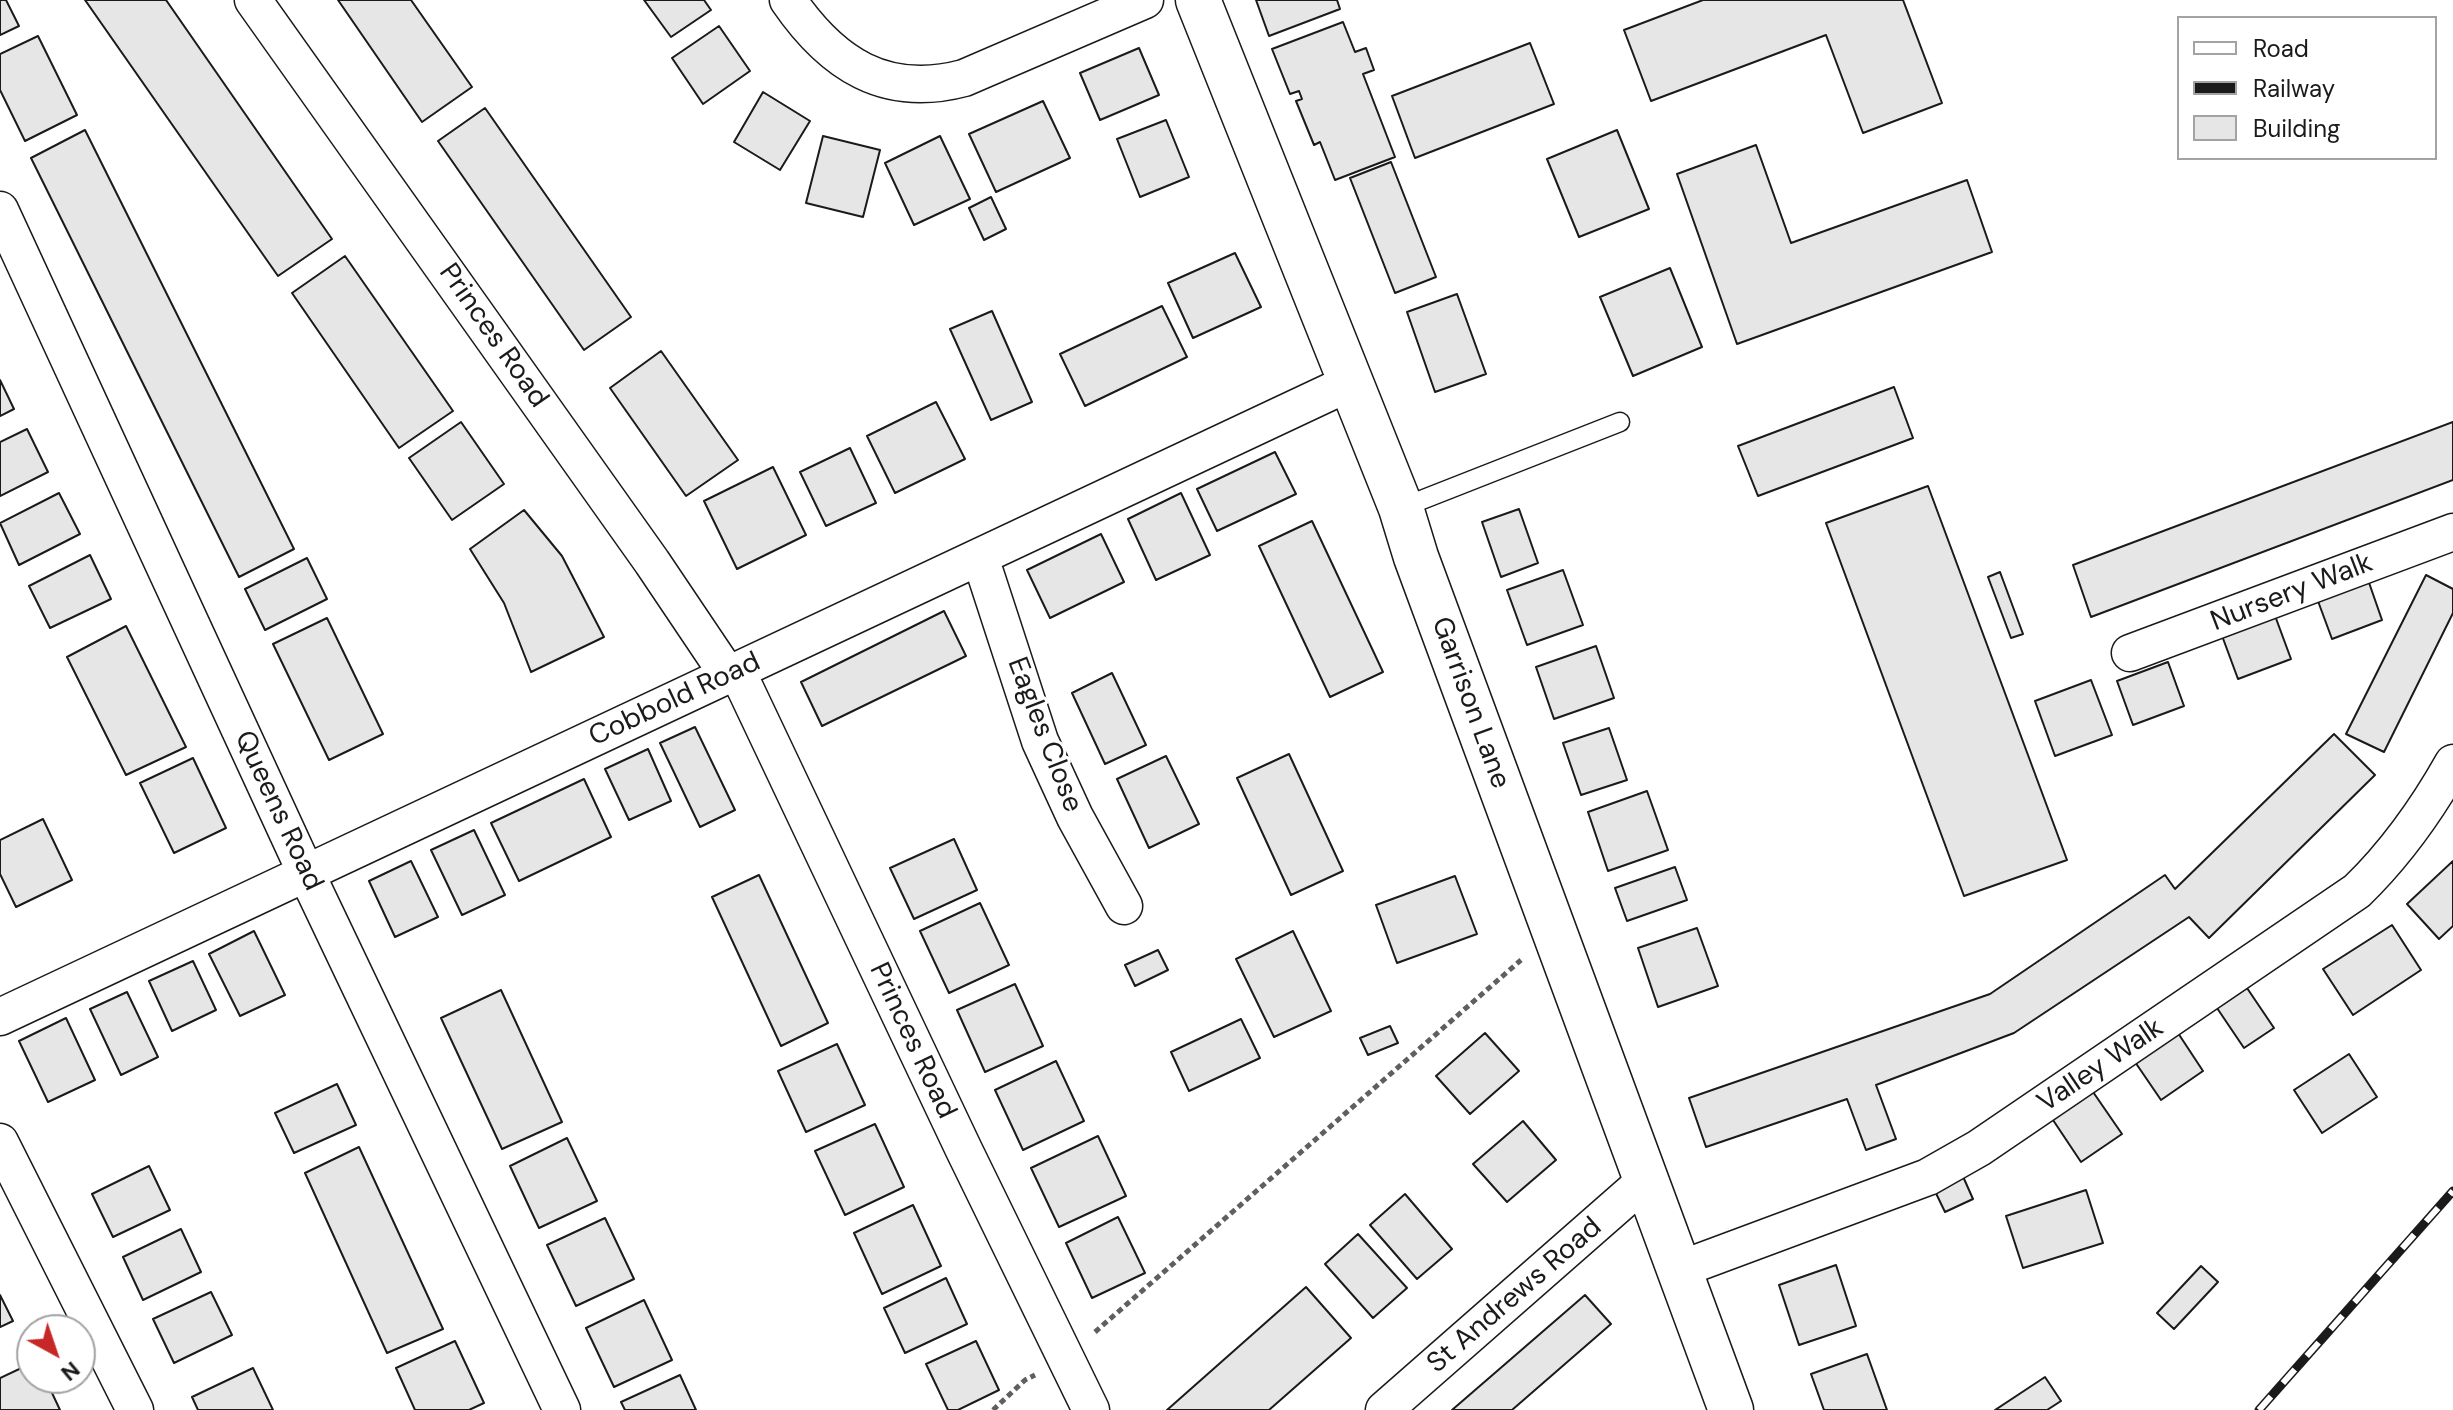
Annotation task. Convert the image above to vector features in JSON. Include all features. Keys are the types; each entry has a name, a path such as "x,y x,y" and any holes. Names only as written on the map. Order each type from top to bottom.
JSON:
{"main road":[{"name":"Garrison Lane","path":"1198,0 1401,508 1416,557 1731,1410"}],"street":[{"name":"Princes Road","path":"253,0 732,673 1091,1410"},
{"path":"788,0 810,30 842,60 882,79 923,85 964,78 1145,0"},
{"name":"Queens Road","path":"0,210 306,873 562,1410"},
{"name":"Cobbold Road","path":"0,1017 1349,383"},
{"name":"Nursery Walk","path":"2130,653 2453,532"},
{"name":"Eagles Close","path":"980,557 1040,741 1075,817 1124,906"},
{"name":"Valley Walk","path":"1678,1270 1928,1177 1979,1148 2357,891 2404,841 2453,763"},
{"path":"0,1142 135,1410"},
{"name":"St Andrews Road","path":"1384,1410 1645,1181"}],"lane":[{"path":"1401,508 1620,422"}],"path":[{"path":"993,1410 1025,1380 1065,1358 1554,932"}],"building":[{"path":"0,0 6,0 19,26 0,35"},
{"path":"85,0 166,0 332,239 278,276"},
{"path":"338,0 411,0 472,87 422,122"},
{"path":"644,0 704,0 711,10 671,37"},
{"path":"1256,0 1337,0 1340,9 1269,36"},
{"path":"1703,0 1903,0 1942,103 1863,133 1826,35 1651,101 1624,30"},
{"path":"1343,22 1355,52 1366,48 1374,70 1363,74 1395,157 1335,180 1320,142 1314,145 1296,101 1302,99 1299,91 1290,94 1272,49"},
{"path":"719,26 750,71 703,104 672,58"},
{"path":"38,36 77,115 25,141 0,90 0,54"},
{"path":"1530,43 1554,104 1415,158 1392,96"},
{"path":"1139,48 1159,95 1100,120 1080,73"},
{"path":"763,92 810,121 780,170 734,142"},
{"path":"1043,101 1070,158 996,192 969,134"},
{"path":"485,108 631,317 584,350 438,141"},
{"path":"1166,120 1189,177 1140,197 1117,139"},
{"path":"85,130 294,549 239,577 31,158"},
{"path":"1617,130 1649,209 1579,237 1547,159"},
{"path":"823,136 880,150 863,217 806,203"},
{"path":"940,136 970,199 914,225 885,163"},
{"path":"1756,145 1791,243 1967,180 1992,252 1737,344 1677,174"},
{"path":"1391,162 1436,277 1395,293 1350,178"},
{"path":"991,197 1006,229 984,240 969,208"},
{"path":"1235,253 1261,307 1193,338 1168,283"},
{"path":"345,256 453,411 399,448 292,293"},
{"path":"1670,268 1702,347 1633,376 1600,297"},
{"path":"1457,294 1486,374 1435,392 1407,312"},
{"path":"1162,306 1187,357 1085,406 1060,354"},
{"path":"992,311 1032,402 991,420 950,329"},
{"path":"661,351 738,460 686,496 610,388"},
{"path":"0,380 14,409 0,416"},
{"path":"1894,387 1913,438 1758,496 1738,446"},
{"path":"936,402 965,459 895,493 867,436"},
{"path":"461,422 504,484 452,520 409,458"},
{"path":"2453,422 2453,480 2091,617 2073,565"},
{"path":"27,429 48,472 0,496 0,442"},
{"path":"850,448 876,503 826,526 800,472"},
{"path":"1275,452 1296,494 1217,531 1197,489"},
{"path":"773,467 806,535 737,569 704,501"},
{"path":"1928,486 2067,860 1964,896 1826,523"},
{"path":"59,493 80,534 19,565 0,523"},
{"path":"1181,493 1210,555 1156,580 1128,519"},
{"path":"1519,509 1538,563 1501,577 1482,522"},
{"path":"524,510 562,556 604,637 531,672 504,603 470,549"},
{"path":"1312,521 1383,672 1330,697 1259,546"},
{"path":"1101,534 1124,582 1050,618 1027,570"},
{"path":"90,555 111,599 50,628 29,586"},
{"path":"307,558 327,599 265,630 245,589"},
{"path":"1563,570 1583,625 1527,645 1507,590"},
{"path":"2000,572 2023,634 2011,638 1988,577"},
{"path":"2366,574 2382,620 2332,639 2315,593"},
{"path":"2426,575 2453,589 2453,613 2384,752 2346,734"},
{"path":"944,611 966,656 822,726 801,682"},
{"path":"2274,613 2291,659 2238,679 2221,633"},
{"path":"327,618 383,734 329,760 273,644"},
{"path":"126,626 186,747 126,775 67,657"},
{"path":"1596,646 1614,698 1554,719 1536,667"},
{"path":"2168,662 2184,706 2133,725 2117,681"},
{"path":"1112,673 1146,745 1105,764 1072,693"},
{"path":"2091,680 2112,735 2055,756 2035,701"},
{"path":"695,727 735,810 700,827 660,743"},
{"path":"1609,728 1627,780 1581,795 1563,743"},
{"path":"2334,734 2375,775 2209,938 2189,917 2014,1033 1876,1085 1896,1139 1866,1150 1847,1099 1706,1147 1689,1098 1990,994 2165,875 2175,889"},
{"path":"648,749 671,801 629,820 605,769"},
{"path":"1289,754 1343,871 1291,895 1237,778"},
{"path":"1166,756 1199,824 1149,848 1117,779"},
{"path":"193,758 226,828 174,853 140,783"},
{"path":"584,779 611,837 519,881 491,823"},
{"path":"1647,791 1668,850 1608,871 1588,812"},
{"path":"43,819 72,880 16,907 0,874 0,840"},
{"path":"474,830 505,895 462,915 431,850"},
{"path":"954,839 977,890 914,919 890,868"},
{"path":"411,861 438,917 395,937 369,881"},
{"path":"2453,861 2453,926 2439,939 2407,904"},
{"path":"1675,867 1687,900 1627,921 1615,888"},
{"path":"759,875 828,1023 781,1046 712,897"},
{"path":"1455,876 1477,934 1397,963 1376,905"},
{"path":"980,903 1009,965 949,993 920,931"},
{"path":"2392,925 2421,970 2353,1015 2323,969"},
{"path":"1697,928 1718,986 1658,1007 1638,948"},
{"path":"254,931 285,995 240,1016 209,954"},
{"path":"1293,931 1331,1011 1274,1037 1236,959"},
{"path":"1158,950 1168,970 1135,986 1125,965"},
{"path":"193,961 216,1010 172,1031 149,981"},
{"path":"1015,984 1043,1046 985,1072 957,1010"},
{"path":"2247,988 2274,1028 2244,1048 2217,1008"},
{"path":"501,990 562,1122 502,1149 441,1018"},
{"path":"127,992 158,1057 121,1075 90,1009"},
{"path":"66,1018 95,1080 48,1102 19,1041"},
{"path":"1241,1019 1260,1058 1189,1091 1171,1052"},
{"path":"1390,1026 1398,1043 1368,1055 1360,1038"},
{"path":"2176,1030 2203,1071 2161,1100 2133,1059"},
{"path":"1485,1033 1519,1071 1470,1114 1436,1076"},
{"path":"837,1044 865,1105 806,1132 778,1071"},
{"path":"2349,1054 2377,1097 2322,1133 2294,1090"},
{"path":"1056,1061 1084,1121 1023,1150 995,1090"},
{"path":"337,1084 356,1125 294,1153 275,1113"},
{"path":"2091,1089 2122,1134 2081,1162 2051,1117"},
{"path":"1523,1121 1556,1160 1507,1202 1473,1164"},
{"path":"875,1124 904,1187 845,1215 815,1151"},
{"path":"1098,1136 1126,1196 1059,1227 1031,1168"},
{"path":"567,1138 597,1201 539,1228 510,1166"},
{"path":"359,1147 443,1329 387,1353 305,1173"},
{"path":"149,1166 170,1210 113,1237 92,1194"},
{"path":"1961,1172 1973,1199 1945,1212 1932,1185"},
{"path":"2086,1190 2103,1243 2023,1268 2006,1216"},
{"path":"1405,1194 1452,1249 1417,1279 1370,1225"},
{"path":"913,1205 941,1266 882,1294 854,1233"},
{"path":"1118,1217 1145,1273 1092,1298 1066,1243"},
{"path":"605,1218 634,1279 576,1306 547,1245"},
{"path":"181,1229 201,1272 143,1300 123,1257"},
{"path":"1358,1234 1407,1288 1373,1318 1325,1264"},
{"path":"1836,1265 1856,1326 1799,1345 1779,1285"},
{"path":"2201,1266 2218,1282 2174,1329 2157,1313"},
{"path":"946,1278 967,1324 905,1353 884,1308"},
{"path":"1306,1287 1351,1338 1269,1410 1167,1410"},
{"path":"211,1292 232,1335 174,1363 153,1319"},
{"path":"0,1295 13,1321 0,1327"},
{"path":"1585,1295 1611,1324 1512,1410 1452,1410"},
{"path":"644,1300 672,1360 614,1387 586,1328"},
{"path":"455,1341 484,1403 469,1410 415,1410 396,1368"},
{"path":"976,1341 999,1390 958,1410 948,1410 926,1364"},
{"path":"1867,1354 1887,1410 1824,1410 1811,1374"},
{"path":"253,1368 273,1410 198,1410 192,1397"},
{"path":"16,1370 16,1394 52,1394 60,1410 0,1410 0,1378"},
{"path":"680,1375 696,1410 625,1410 621,1402"},
{"path":"2045,1377 2061,1401 2047,1410 1995,1410"}],"railway":[{"path":"2259,1410 2453,1191"}]}
